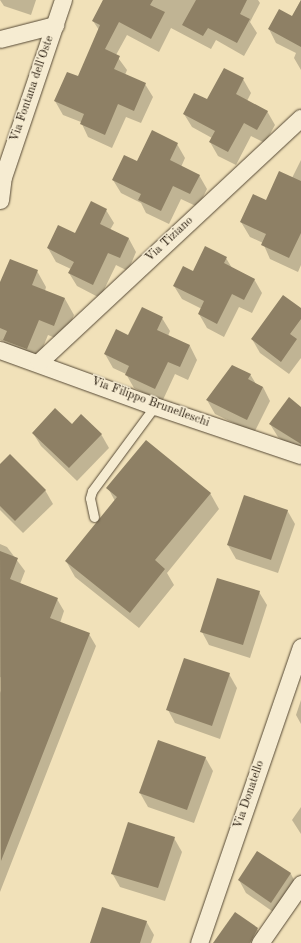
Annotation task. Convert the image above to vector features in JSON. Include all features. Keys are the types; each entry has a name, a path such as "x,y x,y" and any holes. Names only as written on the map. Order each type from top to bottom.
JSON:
{"street":[{"name":"Via Fontana dell'Oste","path":"0,200 2,179 63,0"},
{"path":"0,39 55,25"},
{"name":"Via Tiziano","path":"39,362 301,118"},
{"name":"Via Filippo Brunelleschi","path":"0,350 39,362 155,406 301,456"},
{"name":"Via Donatello","path":"200,943 301,647"},
{"path":"260,943 301,884"}],"lane":[{"path":"94,517 90,498 92,491 155,406"}],"building":[{"path":"103,0 153,0 150,5 165,12 151,39 119,22 105,49 120,56 114,69 146,83 134,111 118,104 105,135 80,124 84,114 54,101 67,72 78,76 100,25 92,21"},
{"path":"196,0 247,0 240,14 250,19 237,43 208,28 203,36 182,25"},
{"path":"301,0 301,47 268,29 279,9 292,16"},
{"path":"224,68 244,78 236,94 268,111 257,130 244,123 228,152 209,142 215,131 183,114 194,93 207,99"},
{"path":"152,130 178,143 170,160 200,175 190,194 173,186 161,211 138,200 141,194 112,180 124,155 137,161"},
{"path":"279,171 301,181 301,233 289,258 261,245 266,234 240,222 253,194 266,200"},
{"path":"91,201 107,209 100,224 129,238 120,258 108,253 93,285 68,273 74,262 47,248 58,225 75,233"},
{"path":"205,246 227,257 224,263 255,279 244,300 232,294 217,324 198,314 204,301 173,286 183,266 193,271"},
{"path":"10,259 38,270 32,285 65,298 54,326 39,320 27,349 3,340 7,331 0,328 0,282"},
{"path":"283,295 301,308 301,319 290,334 297,339 281,362 251,339"},
{"path":"142,307 163,317 157,330 190,345 180,367 168,362 155,389 125,375 129,366 104,354 116,329 128,335"},
{"path":"232,365 251,374 248,379 263,387 247,420 206,400"},
{"path":"289,397 301,407 301,444 269,424"},
{"path":"55,408 72,424 81,414 102,434 69,468 32,433"},
{"path":"146,440 211,493 155,560 165,569 130,613 65,561 117,497 106,488"},
{"path":"10,454 46,490 15,521 0,506 0,464"},
{"path":"244,495 288,510 271,560 227,545"},
{"path":"0,551 18,558 10,579 58,598 50,618 90,633 1,861"},
{"path":"217,578 260,591 243,645 200,632"},
{"path":"184,658 230,673 212,726 166,710"},
{"path":"158,740 206,757 187,810 139,793"},
{"path":"128,822 175,837 158,888 111,874"},
{"path":"257,851 291,873 271,903 238,880"},
{"path":"102,907 147,921 140,943 90,943"},
{"path":"235,912 258,928 250,943 213,943"}]}
